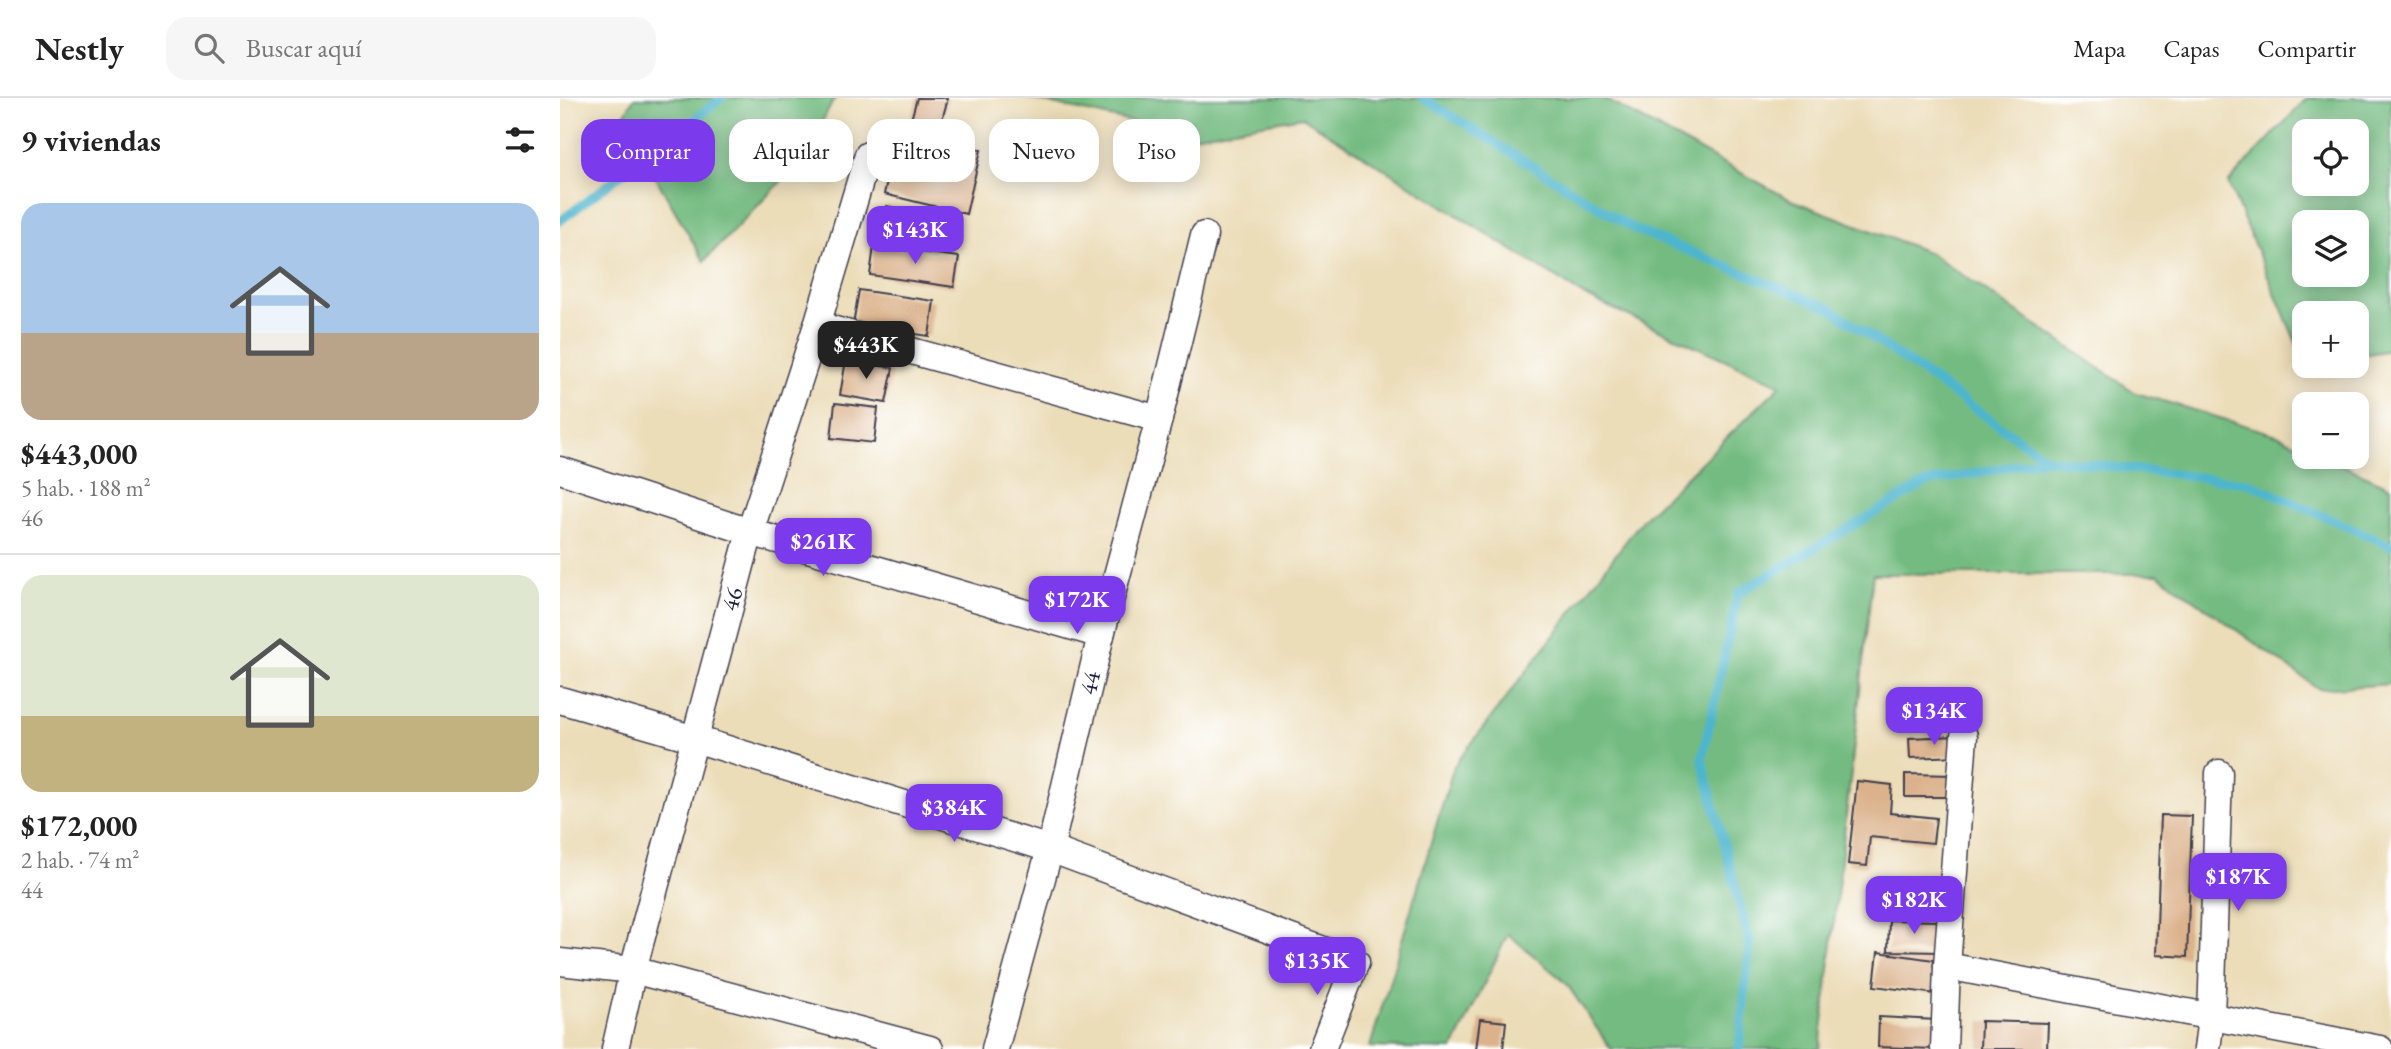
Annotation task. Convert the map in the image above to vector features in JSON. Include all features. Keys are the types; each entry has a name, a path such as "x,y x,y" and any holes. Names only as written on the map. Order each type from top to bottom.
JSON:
{"street":[{"name":"46","path":"615,1049 633,970 750,532 867,158"},
{"name":"44","path":"995,1049 1050,849 1101,635 1160,419 1203,235"},
{"path":"817,325 1160,419"},
{"path":"560,470 750,532 1101,635"},
{"path":"560,700 695,738 1050,849 1356,962 1322,1049"},
{"path":"1944,1049 1947,966 1964,736"},
{"path":"2207,1049 2211,1018 2219,773"},
{"path":"560,962 633,970 930,1049"},
{"path":"1947,966 2380,1049"}],"green space":[{"path":"634,98 835,98 824,119 729,119 729,182 781,182 704,261 658,182 715,182 715,119 622,119"},
{"path":"1026,98 1603,98 1791,200 1930,253 2136,393 2277,435 2292,442 2292,469 2351,469 2391,487 2391,684 2319,689 2158,574 1873,574 1820,1049 1611,1049 1566,983 1508,934 1453,1049 1370,1047 1454,766 1643,519 1781,385 1585,296 1302,117 1200,135 1200,119 1119,119"},
{"path":"2307,98 2391,98 2391,350 2369,354 2369,301 2292,301 2292,333 2228,183"}],"building":[{"path":"917,98 948,98 942,119 911,119"},
{"path":"975,149 981,150 975,176"},
{"path":"887,182 974,182 966,214 884,194"},
{"path":"887,206 942,220 934,251 880,237"},
{"path":"874,246 959,257 954,287 870,275"},
{"path":"859,290 934,301 929,336 853,325"},
{"path":"846,360 893,368 886,403 840,395"},
{"path":"835,403 878,408 874,443 831,438"},
{"path":"1958,736 1959,756 1910,758 1909,738"},
{"path":"1905,774 1955,775 1954,797 1905,797"},
{"path":"1857,781 1892,785 1890,813 1936,818 1933,843 1870,837 1867,866 1848,864"},
{"path":"2161,815 2192,816 2187,957 2156,955"},
{"path":"1892,878 1944,880 1942,910 1891,908"},
{"path":"1889,920 1941,921 1940,952 1888,951"},
{"path":"1878,952 1941,961 1936,994 1874,986"},
{"path":"1879,1017 1937,1020 1936,1049 1878,1047"},
{"path":"1480,1019 1506,1022 1503,1049 1476,1049"},
{"path":"1981,1021 2048,1023 2047,1049 1980,1049"}],"waterway":[{"path":"560,221 722,98"},
{"path":"1423,98 1634,229 1830,308 2047,459"},
{"path":"1739,1049 1750,943 1702,759 1738,593 1926,483 2047,459 2249,483 2391,546"}]}
